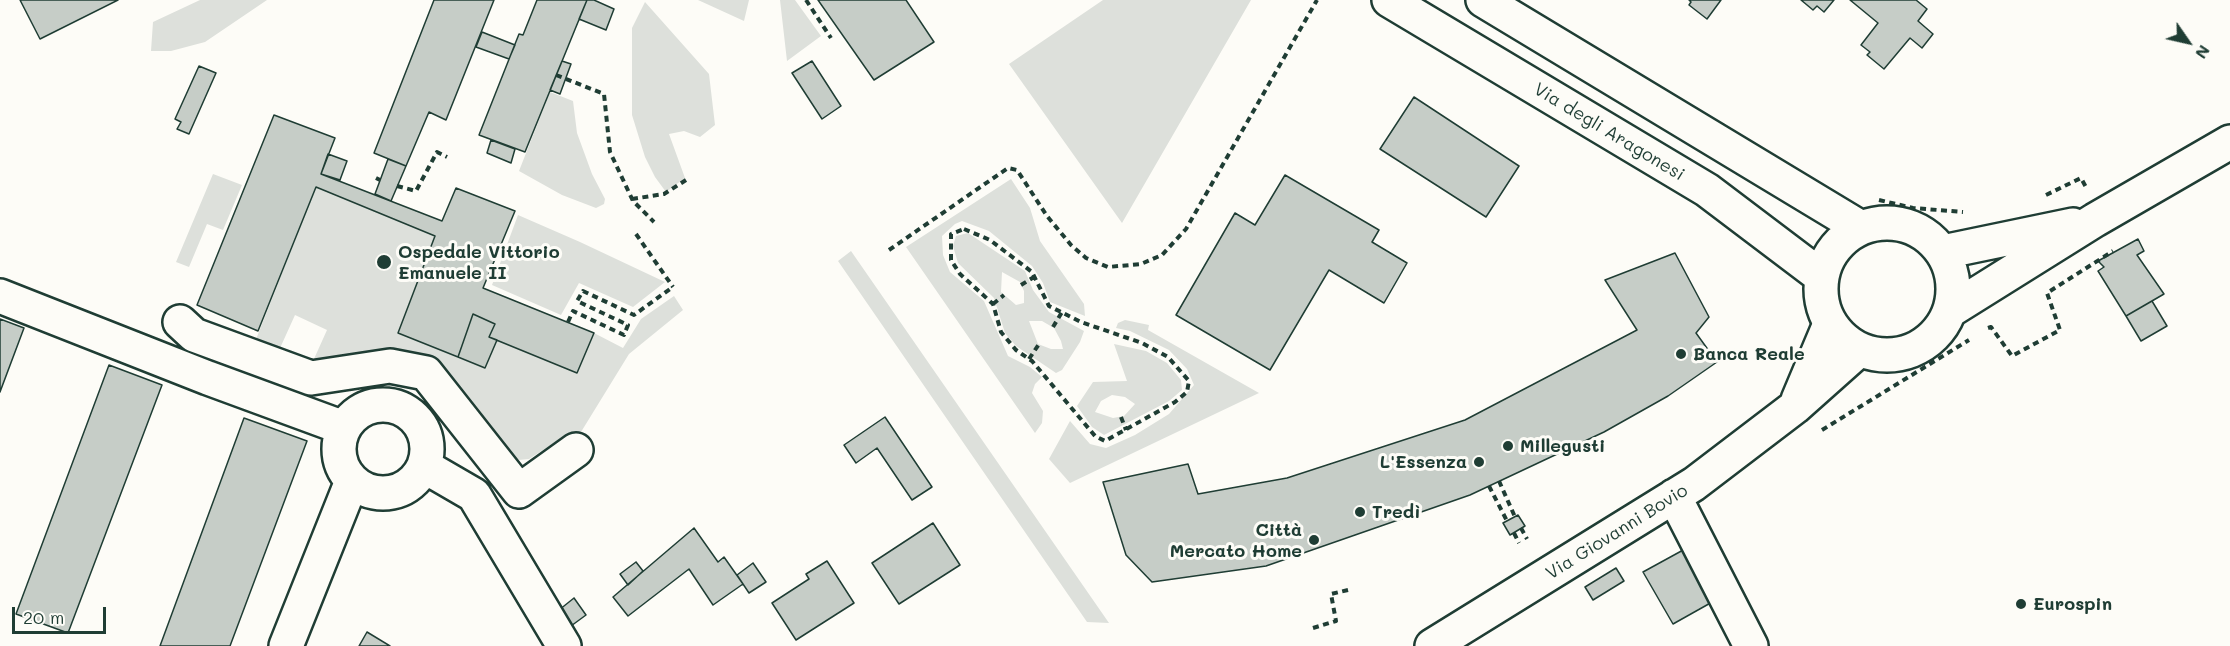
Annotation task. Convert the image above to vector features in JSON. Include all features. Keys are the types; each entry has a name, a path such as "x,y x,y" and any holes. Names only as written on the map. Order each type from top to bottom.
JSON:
{"main road":[{"name":"Via degli Aragonesi","path":"1389,0 1707,190 1822,277"},
{"path":"1483,0 1867,213 1884,223 1907,225 1927,236 1943,252 1954,280 1951,310 1941,330 1924,345 1904,354 1881,356 1859,350 1843,339 1830,324 1823,309 1820,293 1822,277 1829,256 1867,213"},
{"path":"1951,310 2095,220 2230,142"},
{"path":"1943,252 2095,220"},
{"path":"0,296 208,378 344,428"},
{"path":"180,322 194,335 311,378 390,366 426,373 519,491 576,450"},
{"name":"Via Giovanni Bovio","path":"1795,407 1830,324"},
{"name":"Via Giovanni Bovio","path":"1432,646 1684,490 1795,407 1859,350"},
{"path":"380,405 395,406 409,413 419,423 426,436 424,466 417,478 392,493 378,494 352,482 343,470 339,456 339,441 344,428 353,416 365,408 380,405"},
{"path":"424,466 474,495 564,646"},
{"path":"286,646 352,482"},
{"path":"1684,490 1751,646"}],"path":[{"path":"806,0 831,38"},
{"path":"889,250 1008,168 1017,170 1047,216 1071,245 1086,258 1108,267 1141,264 1162,255 1186,229 1317,0"},
{"path":"556,75 604,94 610,152 632,199 654,222"},
{"path":"398,186 416,191 437,152 447,157"},
{"path":"2041,197 2081,178"},
{"path":"632,199 664,194 686,180"},
{"path":"1867,213 1912,208 1974,212"},
{"path":"964,229 977,234 1013,256 1034,277 1049,306 1080,322 1142,343 1168,357 1189,381 1187,392 1175,402 1105,441 1095,436 1029,359 1016,350 1001,332 993,304 960,274 951,260 951,234 964,229"},
{"path":"568,322 573,311 624,335 628,325 578,301 583,291 634,315 672,288 636,234"},
{"path":"1981,333 1991,327 2012,356 2060,330 2048,293 2118,248"},
{"path":"1021,285 1034,277"},
{"path":"993,304 1004,295"},
{"path":"1053,327 1062,312"},
{"path":"1813,435 1971,339"},
{"path":"1029,359 1039,344"},
{"path":"1121,417 1126,430"},
{"path":"1499,481 1515,517"},
{"path":"1489,486 1507,521"},
{"path":"1521,528 1527,539"},
{"path":"1514,533 1519,543"},
{"path":"1313,628 1336,621 1331,594 1352,589"}],"shaded area":[{"path":"200,0 267,0 205,42 171,51 151,51 153,22"},
{"path":"698,0 749,0 744,21"},
{"path":"780,0 795,0 821,36 787,61"},
{"path":"1103,0 1251,0 1122,223 1009,64"},
{"path":"645,2 709,74 715,125 700,137 684,131 669,134 685,178 666,192 645,157 632,115 632,28"},
{"path":"550,92 573,101 577,133 592,174 605,199 604,204 596,208 562,195 519,171"},
{"path":"213,174 242,185 223,230 207,224 189,267 176,262"},
{"path":"1011,179 1030,208 1040,241 1084,304 1085,316 1050,302 1043,283 1032,266 989,231 962,221 955,224 942,236 943,255 950,272 984,301 1008,356 1030,367 1042,377 1035,384 1032,393 1043,411 1042,423 1035,433 906,247"},
{"path":"316,187 435,236 398,333 484,368 497,340 577,373 594,333 623,348 641,319 674,296 683,310 629,354 573,445 557,441 529,459 508,461 436,363 309,370 327,330 295,315 276,357 251,352"},
{"path":"518,215 665,282 633,307 579,283 561,315 492,285"},
{"path":"968,233 1025,271 1033,290 1049,312 1084,331 1080,342 1062,370 1056,373 1016,346 1005,333 994,298 958,263 953,246 956,236","holes":["1002,272 1020,282 1024,291 1024,303 1016,305 1001,292","1029,321 1042,321 1054,328 1063,349 1051,349 1038,344"]},
{"path":"851,251 1109,623 1087,622 838,261"},
{"path":"1125,320 1149,325 1148,330 1259,393 1070,483 1049,459 1070,421 1090,444 1106,448 1135,435 1169,414 1194,385 1187,369 1169,350 1130,331 1116,328 1118,323"},
{"path":"1114,344 1146,351 1167,363 1181,380 1182,390 1169,401 1104,435 1092,427 1077,406 1093,382 1127,381","holes":["1112,395 1125,397 1135,404 1124,416 1113,418 1095,412 1101,401"]}],"building":[{"path":"20,0 118,0 40,39"},
{"path":"434,0 494,0 446,120 429,112 406,166 374,153"},
{"path":"537,0 587,0 525,152 479,135 519,34 523,35"},
{"path":"587,0 594,0 614,9 606,30 579,19"},
{"path":"818,0 906,0 934,42 874,80"},
{"path":"1689,0 1721,0 1707,19 1689,5 1691,2"},
{"path":"1801,0 1834,0 1824,12 1817,6 1813,10"},
{"path":"1850,0 1916,0 1927,9 1918,21 1933,34 1922,48 1910,38 1884,69 1867,55 1870,52 1861,45 1878,23"},
{"path":"482,32 515,45 509,59 476,47"},
{"path":"562,61 571,64 560,94 550,90"},
{"path":"812,61 841,106 822,119 792,73"},
{"path":"199,66 216,73 189,134 177,129 181,122 175,119"},
{"path":"1414,97 1519,166 1486,217 1380,149"},
{"path":"274,115 335,138 321,174 442,221 456,188 515,211 483,288 594,333 577,373 489,337 495,324 473,314 458,357 398,333 435,236 316,187 258,331 197,305"},
{"path":"491,140 515,149 511,163 487,153"},
{"path":"328,154 347,161 340,180 321,174"},
{"path":"388,159 406,166 391,201 375,194"},
{"path":"1285,175 1379,230 1372,242 1407,263 1384,303 1329,270 1270,370 1176,315 1235,213 1255,225"},
{"path":"2138,239 2144,251 2137,255 2164,294 2126,316 2098,271 2104,267 2098,261"},
{"path":"1675,253 1709,317 1696,333 1717,362 1668,396 1604,432 1470,495 1266,566 1152,582 1126,555 1103,482 1188,464 1198,494 1287,478 1465,420 1637,330 1605,280"},
{"path":"2152,301 2167,326 2141,341 2126,316"},
{"path":"473,314 495,324 489,337 497,340 485,368 458,357"},
{"path":"0,319 24,328 0,392"},
{"path":"109,365 162,385 68,633 16,614"},
{"path":"885,417 932,487 912,500 877,448 856,463 844,445"},
{"path":"244,418 307,441 230,646 160,646"},
{"path":"1518,515 1525,526 1510,535 1503,523"},
{"path":"933,523 960,565 899,604 872,563"},
{"path":"694,528 718,562 724,557 743,584 713,605 689,569 628,616 613,597"},
{"path":"1685,549 1714,601 1673,624 1643,572"},
{"path":"827,561 854,603 796,640 772,603 809,579 806,574"},
{"path":"636,562 643,571 628,585 620,574"},
{"path":"753,563 766,582 749,593 737,575"},
{"path":"1616,568 1624,581 1593,600 1585,587"},
{"path":"574,598 586,615 571,626 559,610"},
{"path":"367,632 390,646 359,646"}],"place":[{"name":"Ospedale Vittorio Emanuele II","path":"384,262"},
{"name":"Banca Reale","path":"1681,354"},
{"name":"Millegusti","path":"1508,446"},
{"name":"L'Essenza","path":"1479,462"},
{"name":"Tredì","path":"1360,512"},
{"name":"Città Mercato Home","path":"1314,540"},
{"name":"Eurospin","path":"2021,604"}]}
